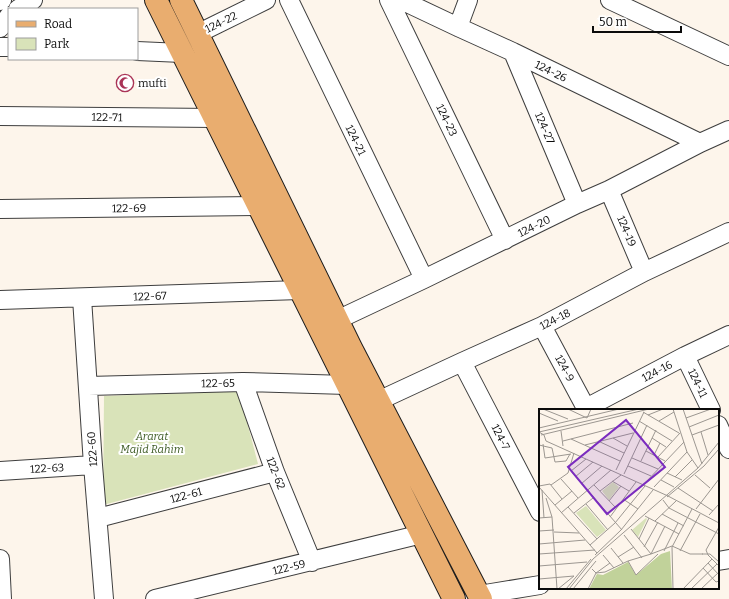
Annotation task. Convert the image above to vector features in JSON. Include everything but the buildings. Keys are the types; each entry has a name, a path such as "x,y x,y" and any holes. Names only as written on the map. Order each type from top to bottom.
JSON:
{"main road":[{"path":"156,0 300,290 342,352 378,401 480,597"},
{"path":"181,0 337,320 347,385 454,599"}],"street":[{"path":"20,8 33,0"},
{"name":"124-22","path":"197,34 266,0"},
{"name":"124-21","path":"289,0 424,279"},
{"name":"124-23","path":"389,0 504,240"},
{"name":"124-26","path":"401,0 700,143"},
{"path":"458,27 468,0"},
{"path":"610,0 729,56"},
{"path":"0,28 8,17"},
{"path":"138,51 182,53"},
{"name":"124-27","path":"512,52 577,204"},
{"name":"122-71","path":"0,116 215,118"},
{"name":"124-20","path":"337,320 609,190 700,143 729,130"},
{"name":"124-19","path":"609,190 644,272"},
{"name":"122-69","path":"0,209 258,206"},
{"name":"124-18","path":"378,401 542,326 644,272 729,232"},
{"name":"122-67","path":"0,300 300,290"},
{"name":"122-60","path":"82,298 93,465 104,599"},
{"name":"124-9","path":"542,326 587,409"},
{"name":"124-16","path":"587,409 685,356 729,335"},
{"name":"124-11","path":"685,356 711,409"},
{"name":"124-7","path":"462,362 539,510"},
{"name":"122-65","path":"88,386 243,382 347,385"},
{"name":"122-62","path":"243,382 275,472 312,562"},
{"name":"122-63","path":"0,471 93,465"},
{"name":"122-61","path":"98,518 275,472"},
{"name":"122-59","path":"155,599 214,592 312,562 422,534"},
{"path":"0,559 2,599"},
{"path":"719,561 729,559"},
{"path":"480,597 539,586"}],"green space":[{"name":"Ararat Majid Rahim","path":"239,391 258,464 103,505 104,396"}],"place":[{"name":"mufti","path":"125,83"}]}
